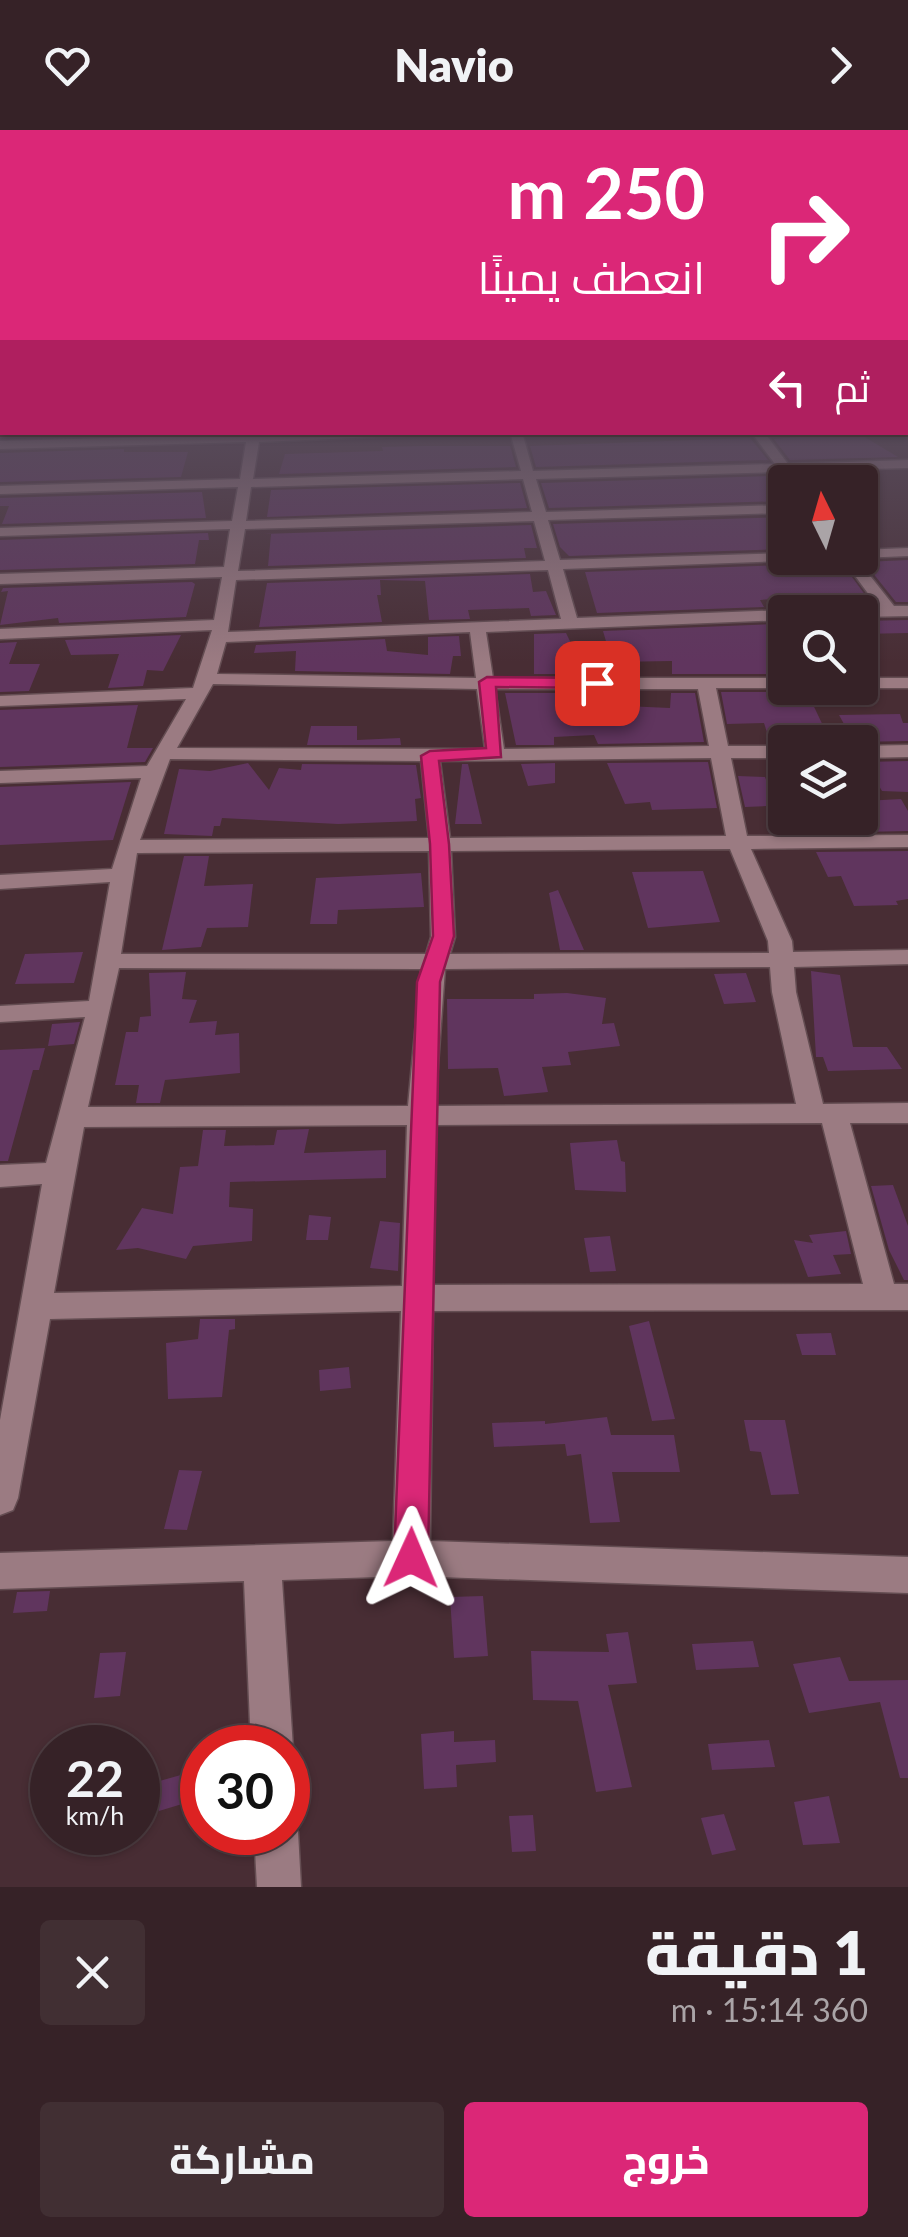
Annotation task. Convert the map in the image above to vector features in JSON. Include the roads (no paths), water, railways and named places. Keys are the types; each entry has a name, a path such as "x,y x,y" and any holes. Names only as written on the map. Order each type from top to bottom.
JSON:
{"street":[{"path":"0,1498 12,1389 35,1306 70,1117 100,1008 127,846 159,763 204,686 220,632 244,498"},
{"path":"532,498 570,622"},
{"path":"0,532 768,510"},
{"path":"878,553 908,552"},
{"path":"0,579 768,558"},
{"path":"861,575 888,612"},
{"path":"878,612 908,611"},
{"path":"0,634 478,626 768,616"},
{"path":"478,626 495,753"},
{"path":"878,683 908,682"},
{"path":"35,1306 417,1298 895,1297 823,1114 784,992 776,930 738,842 706,683"},
{"path":"0,701 204,686 768,683"},
{"path":"878,752 908,751"},
{"path":"0,777 159,763 495,753 768,752"},
{"path":"411,1558 428,982 443,936 440,844 430,756"},
{"path":"127,846 908,841"},
{"path":"0,882 120,875"},
{"path":"108,961 908,957"},
{"path":"0,1014 100,1008"},
{"path":"70,1117 908,1113"},
{"path":"0,1176 58,1173"},
{"path":"0,1572 411,1558 908,1576"},
{"path":"262,1564 271,1725"},
{"path":"277,1855 279,1887"}]}
